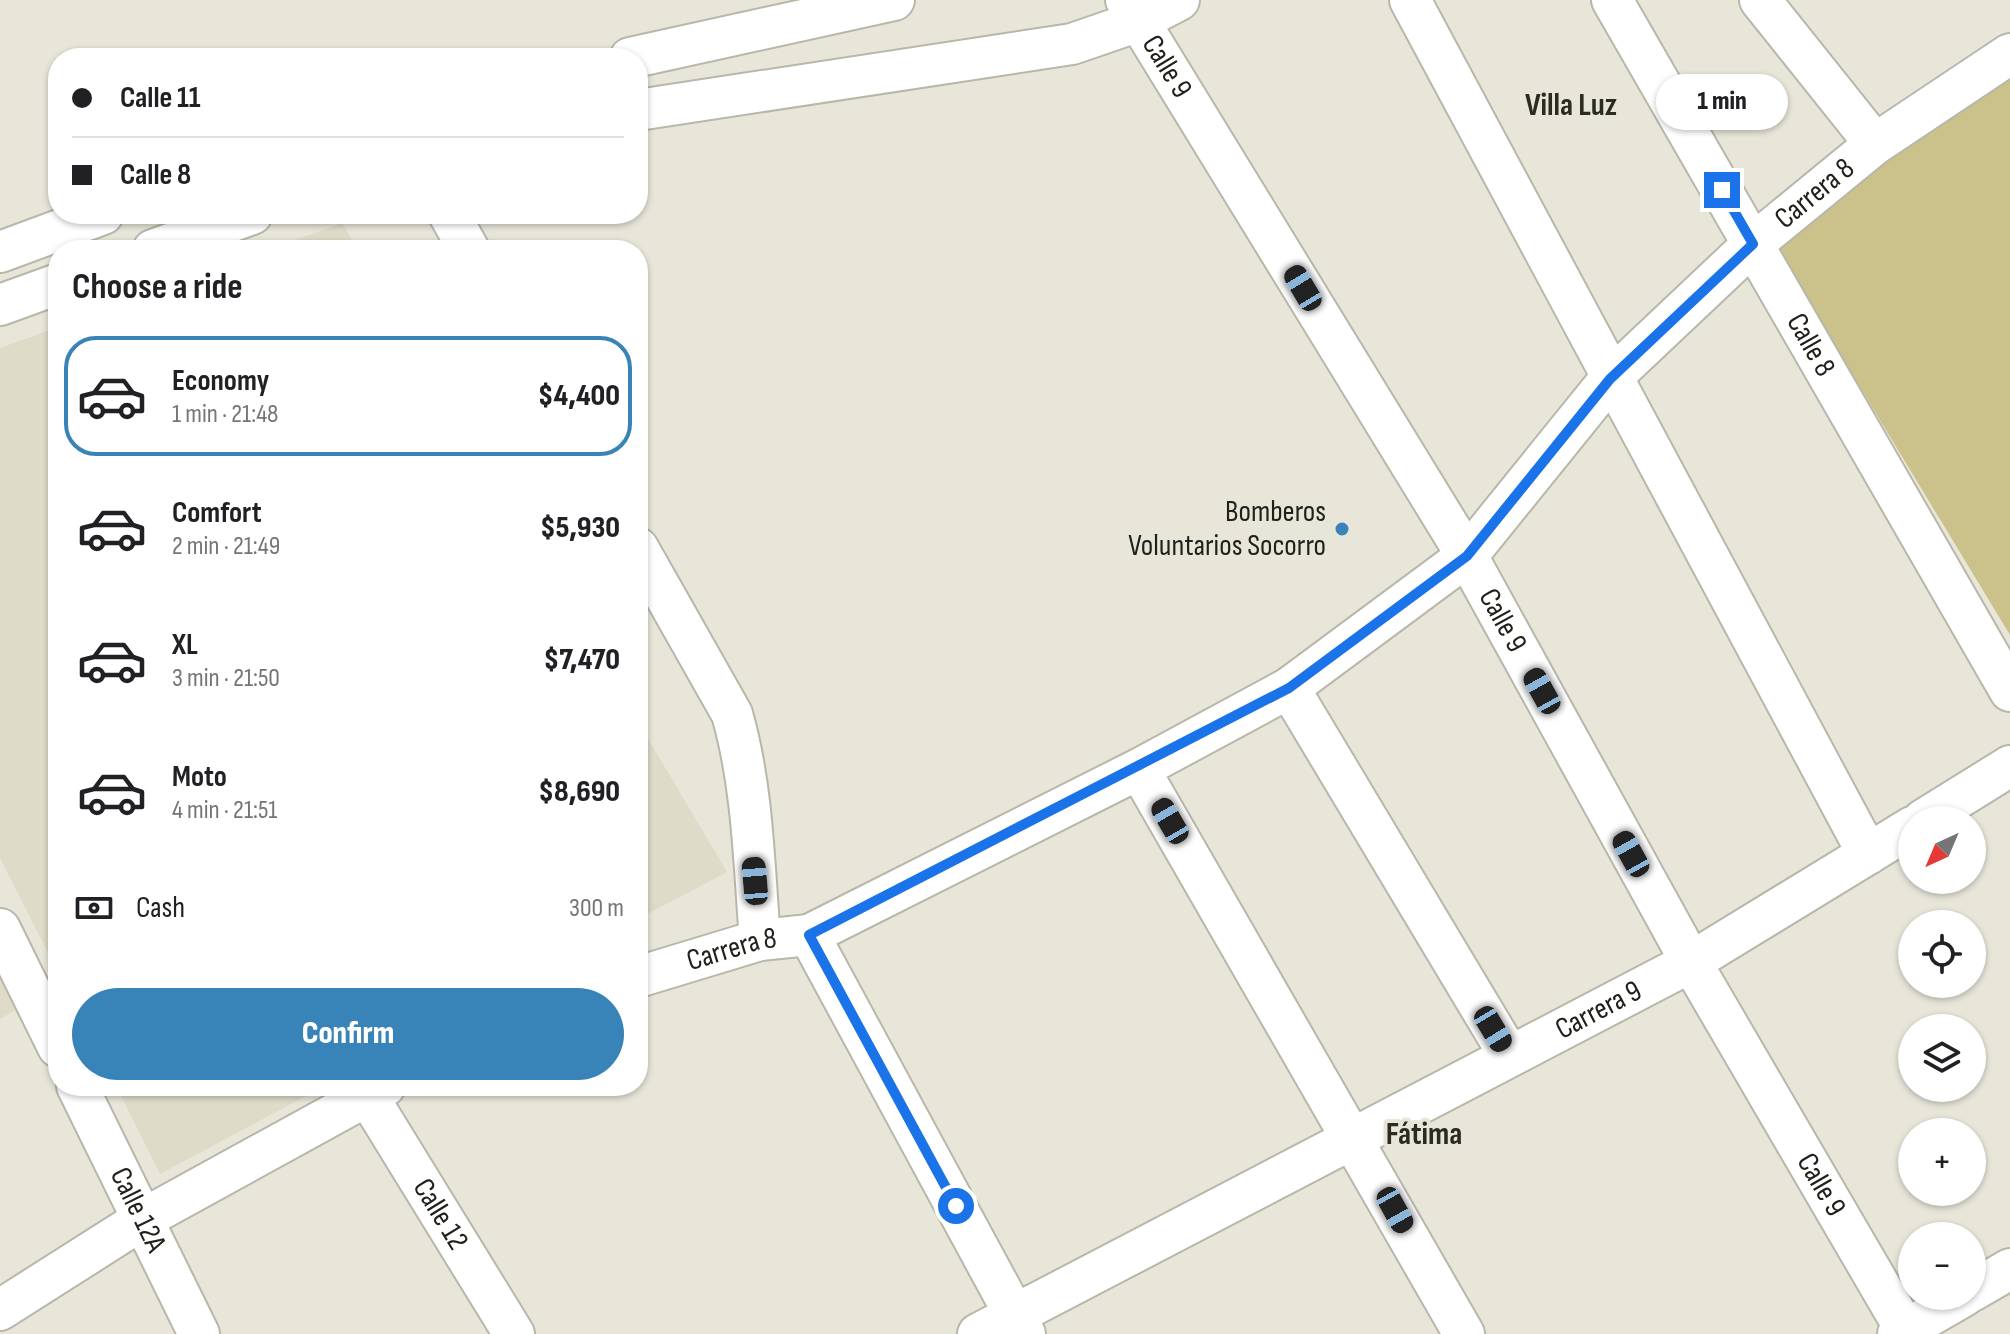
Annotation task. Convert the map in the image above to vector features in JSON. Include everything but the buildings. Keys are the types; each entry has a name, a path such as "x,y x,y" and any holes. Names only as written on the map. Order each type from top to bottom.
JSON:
{"street":[{"path":"648,108 1072,44 1132,10 1179,0"},
{"path":"1410,0 1610,379 1868,854"},
{"name":"Calle 8","path":"1612,0 2010,691"},
{"path":"648,54 887,1"},
{"path":"1766,2 1875,144"},
{"name":"Calle 9","path":"1132,10 1467,556 1691,962 1904,1333"},
{"name":"Carrera 8","path":"648,974 760,940 809,935 1139,769 1289,688 1467,556 1610,379 1753,244 1875,144 2010,54"},
{"path":"0,252 76,224"},
{"path":"180,240 224,224"},
{"path":"0,305 48,288"},
{"path":"648,566 732,714 741,744 760,940"},
{"path":"1289,688 1509,1055"},
{"path":"1946,806 2010,766"},
{"path":"1139,769 1353,1136 1464,1334"},
{"name":"Carrera 9","path":"978,1334 1020,1324 1353,1136 1691,962 1898,836"},
{"path":"0,929 48,1027"},
{"path":"809,935 1020,1324"},
{"name":"Calle 12A","path":"82,1096 199,1334"},
{"path":"0,1310 143,1219 365,1096"},
{"name":"Calle 12","path":"379,1096 509,1332"},
{"path":"1986,1283 2010,1269"},
{"path":"1904,1333 1941,1310"}],"shaded area":[{"path":"2010,77 2010,635 1777,250 1904,142"},
{"path":"343,224 352,240 295,240"},
{"path":"48,331 48,952 0,858 0,348"},
{"path":"648,739 727,872 648,914"},
{"path":"0,974 17,1009 0,1019"},
{"path":"121,1096 306,1096 160,1174"}],"place":[{"name":"Bomberos Voluntarios Socorro","path":"1342,529"}],"district":[{"name":"Villa Luz","path":"1571,105"},
{"name":"Fátima","path":"1424,1134"}],"route":[{"path":"956,1206 809,935 1139,769 1289,688 1467,556 1610,379 1753,244 1722,190"}]}
